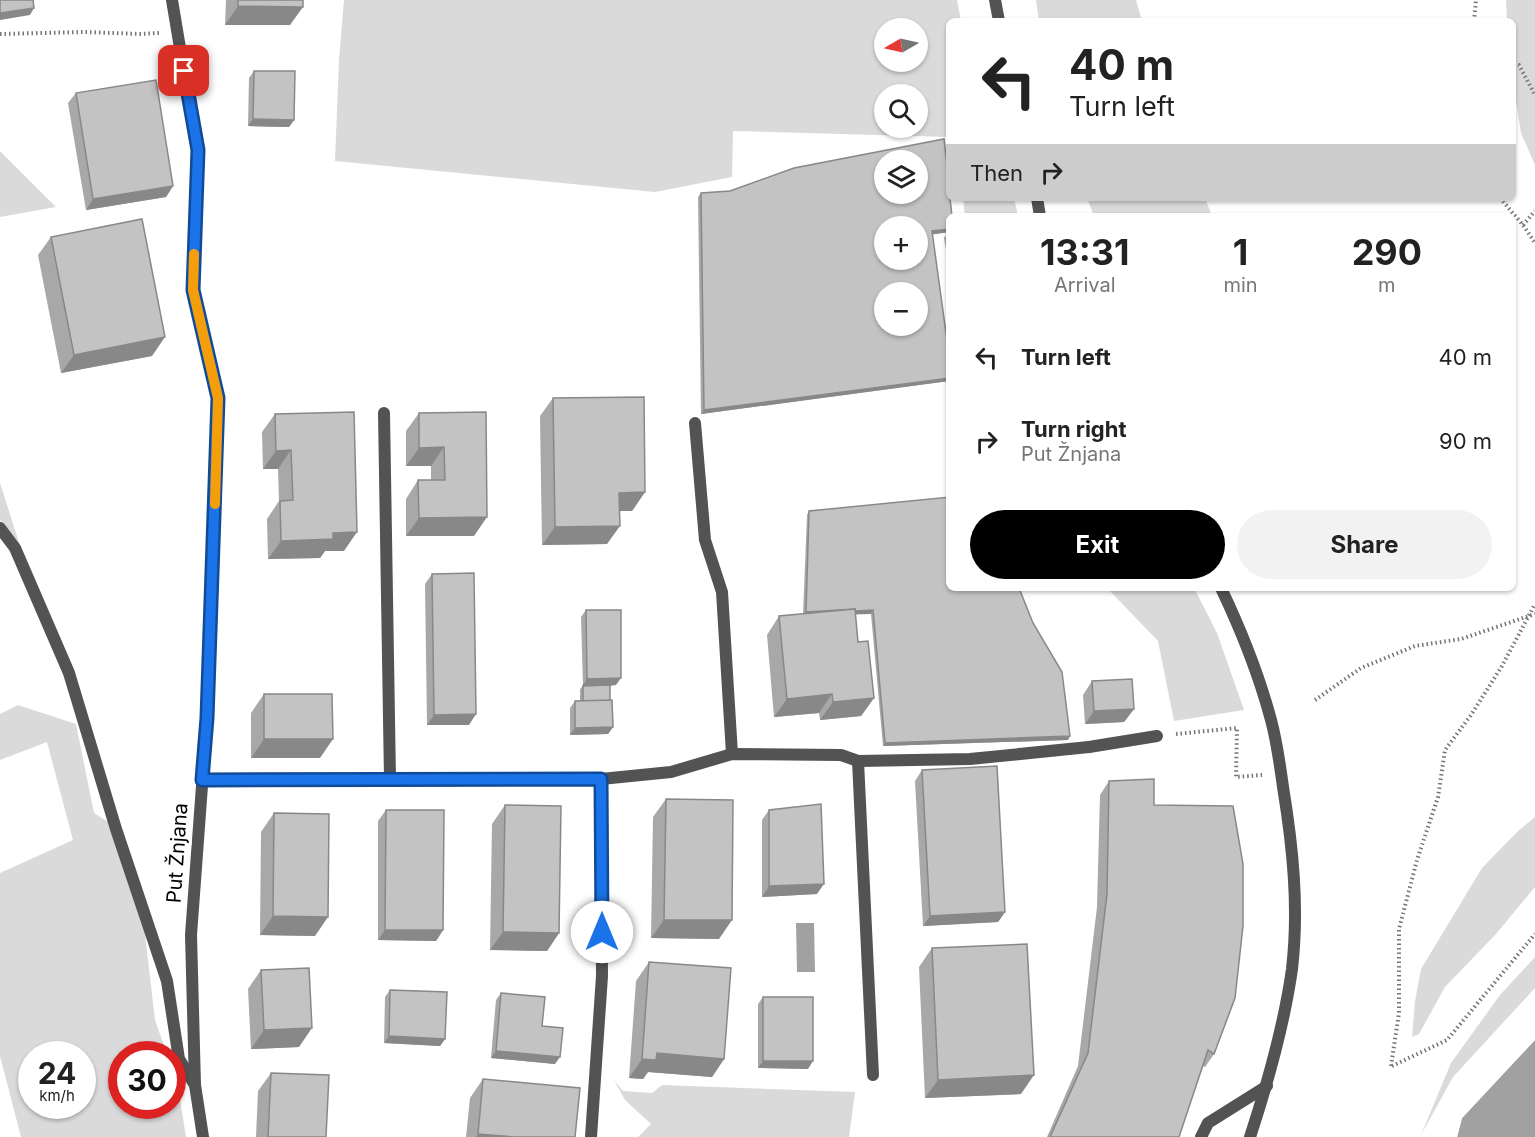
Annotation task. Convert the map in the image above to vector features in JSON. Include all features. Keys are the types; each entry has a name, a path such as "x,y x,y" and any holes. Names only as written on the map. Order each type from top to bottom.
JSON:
{"street":[{"name":"Put Žnjana","path":"172,0 198,150 193,290 218,398 207,718 191,935 195,1085 203,1137"},
{"path":"995,0 998,18"},
{"path":"384,413 390,778"},
{"path":"695,423 705,540 722,592 732,754"},
{"path":"0,528 15,548 69,673 116,829 167,981 179,1059 195,1085"},
{"path":"1222,591 1249,656 1271,720 1292,841 1296,909 1292,968 1281,1029 1267,1086 1250,1137"},
{"path":"202,780 601,779 671,772 732,754 841,755 858,761 970,759 1089,747 1157,736"},
{"path":"858,761 873,1075"},
{"path":"591,1137 602,976 601,779"},
{"path":"1200,1137 1208,1123 1267,1086"}],"path":[{"path":"1474,18 1476,0"},
{"path":"0,34 177,32"},
{"path":"1516,64 1519,65 1535,95"},
{"path":"1503,201 1513,213"},
{"path":"1523,225 1535,211"},
{"path":"1516,217 1535,243"},
{"path":"1535,604 1530,617 1471,715 1445,750 1438,797 1417,860 1399,929 1399,1013 1391,1066 1447,1040 1535,934"},
{"path":"1315,700 1361,668 1414,646 1461,639 1535,614"},
{"path":"1157,736 1238,728 1236,777 1281,773"}],"shaded area":[{"path":"344,0 957,0 960,18 946,18 946,137 928,136 928,84 874,84 874,135 733,131 732,177 655,192 335,161"},
{"path":"1036,0 1136,0 1141,18 1039,18"},
{"path":"1506,0 1535,0 1535,165 1521,133 1516,102 1516,18 1507,18"},
{"path":"0,151 56,207 0,217"},
{"path":"963,201 1015,201 1017,213 965,213"},
{"path":"1088,201 1206,201 1211,213 1093,213"},
{"path":"0,483 21,549 0,520"},
{"path":"1110,591 1196,591 1217,633 1244,710 1174,721 1158,641"},
{"path":"18,705 76,724 94,813 119,829 145,934 155,1020 162,1041 108,1041 108,1119 183,1119 186,1137 21,1137 0,1056 0,873 73,840 47,742 0,760 0,714"},
{"path":"1535,817 1535,887 1496,934 1445,987 1419,1034 1412,1037 1421,969 1482,868"},
{"path":"796,923 814,923 815,972 797,972"},
{"path":"1535,957 1535,988 1453,1077 1421,1135 1451,1063 1500,995"},
{"path":"1535,1040 1535,1137 1457,1137 1462,1118"},
{"path":"614,1080 623,1091 652,1093 662,1085 855,1092 849,1137 638,1137 651,1124 625,1100"}],"pier":[{"path":"1535,1037 1535,1040 1462,1118 1457,1137 1454,1137 1460,1116"}],"building":[{"path":"0,0 33,0 34,8 0,13"},
{"path":"238,0 303,0 303,7 238,6"},
{"path":"254,71 295,71 294,120 253,119"},
{"path":"156,80 173,186 93,199 76,93"},
{"path":"944,139 946,201 950,201 952,213 946,213 946,229 932,231 946,333 946,379 704,410 701,193 730,191 794,168 874,153 874,204 928,204 928,150 887,150"},
{"path":"142,219 165,337 74,355 51,237"},
{"path":"644,397 645,492 619,493 620,526 555,527 553,398"},
{"path":"354,412 357,532 333,533 333,539 281,541 280,501 293,500 291,450 276,451 275,414"},
{"path":"486,412 487,517 419,518 418,480 445,480 444,447 419,448 419,413"},
{"path":"946,497 946,591 1020,591 1033,623 1062,672 1070,736 885,743 873,610 806,612 809,511"},
{"path":"474,573 476,714 434,715 432,574"},
{"path":"855,609 858,642 868,641 874,698 833,702 832,694 787,699 779,616"},
{"path":"586,610 621,610 621,678 587,679"},
{"path":"1132,679 1134,709 1094,711 1092,681"},
{"path":"610,685 610,701 583,701 583,686"},
{"path":"264,694 332,694 333,739 264,739"},
{"path":"612,700 613,727 575,728 575,701"},
{"path":"997,766 1005,912 930,916 922,770"},
{"path":"1154,779 1154,805 1233,806 1243,864 1243,926 1235,998 1214,1054 1208,1050 1179,1137 1050,1137 1088,1053 1107,894 1109,781"},
{"path":"666,799 733,800 732,920 664,920"},
{"path":"821,804 824,884 769,886 769,810"},
{"path":"505,805 561,806 559,933 503,932"},
{"path":"386,810 444,810 443,930 385,930"},
{"path":"274,813 329,814 328,917 273,916"},
{"path":"1027,944 1034,1075 938,1080 932,948"},
{"path":"649,962 731,968 724,1059 657,1053 656,1060 642,1059"},
{"path":"309,968 312,1028 264,1030 261,970"},
{"path":"390,990 447,992 445,1039 389,1036"},
{"path":"501,993 545,997 542,1026 563,1028 560,1057 496,1051"},
{"path":"763,997 813,997 813,1061 763,1061"},
{"path":"271,1073 329,1075 326,1137 268,1137"},
{"path":"483,1079 580,1088 575,1137 515,1137 478,1134"}],"slow traffic":[{"path":"194,254 193,290 218,398 215,504"}],"route":[{"path":"184,71 198,150 193,290 218,398 207,718 202,780 601,779 602,932"}]}
